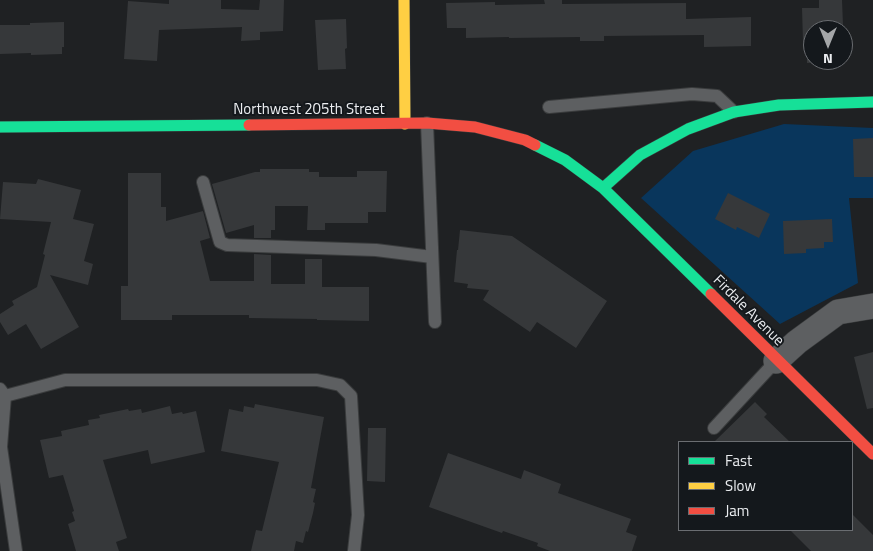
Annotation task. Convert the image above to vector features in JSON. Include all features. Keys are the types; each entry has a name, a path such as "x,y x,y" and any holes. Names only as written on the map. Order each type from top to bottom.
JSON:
{"street":[{"path":"404,0 405,124"},
{"path":"603,188 640,155 688,129 734,112 779,105 873,102"},
{"name":"Northwest 205th Street","path":"0,127 405,124 474,127 525,140 565,160 603,188"},
{"name":"Firdale Avenue","path":"603,188 776,361 873,454"},
{"path":"776,361 797,342 838,312 873,306"}],"lane":[{"path":"550,107 692,94 718,96 734,112"},
{"path":"427,124 434,322"},
{"path":"203,182 220,242 227,245 376,250 432,257"},
{"path":"714,428 776,361"},
{"path":"16,551 1,447 2,393 64,380 317,380 340,385 351,396 358,516 354,551"}],"shaded area":[{"path":"784,124 873,128 873,198 849,198 858,283 780,324 641,198 693,151"}],"building":[{"path":"169,0 221,0 221,9 259,10 260,0 284,0 283,31 260,32 260,40 241,41 242,27 159,30 157,61 124,59 128,1 169,4"},
{"path":"544,0 562,0 562,4 686,3 686,19 751,17 751,46 704,47 704,35 604,36 604,41 580,41 580,37 466,38 466,28 447,28 446,3 495,2 495,5 545,4"},
{"path":"819,0 842,0 843,20 803,20 803,42 802,8 819,8"},
{"path":"346,19 346,69 318,70 315,20"},
{"path":"64,22 64,47 62,47 62,54 0,54 0,25"},
{"path":"873,138 873,177 854,177 853,139"},
{"path":"260,169 309,169 309,172 319,172 319,177 357,177 357,171 387,171 386,212 368,212 368,223 325,223 325,230 307,230 308,206 275,206 275,230 271,230 271,238 254,238 254,225 226,233 212,184 260,172"},
{"path":"128,173 161,173 161,207 166,207 166,221 203,211 210,238 200,241 210,281 254,281 254,254 271,255 271,284 305,284 305,259 322,259 322,287 369,287 369,321 249,318 249,315 172,315 172,320 121,320 121,286 128,286"},
{"path":"38,179 81,190 73,219 94,224 84,261 93,264 88,285 50,275 79,327 41,349 26,324 8,335 0,322 0,314 14,305 12,301 37,287 51,222 0,219 3,182 36,184"},
{"path":"728,193 770,214 759,238 737,227 736,230 715,219"},
{"path":"832,219 833,242 824,242 824,248 806,249 806,253 784,254 783,221"},
{"path":"460,230 512,236 607,301 576,348 537,322 530,332 483,300 489,290 467,288 468,284 454,282"},
{"path":"873,352 873,408 867,409 854,357"},
{"path":"755,402 767,414 764,417 789,441 715,441"},
{"path":"255,404 324,417 311,488 316,489 313,513 303,543 296,541 294,551 251,551 256,530 262,531 279,462 221,451 229,409 243,412 244,406 254,408"},
{"path":"170,406 172,414 196,411 205,452 151,464 148,450 103,460 127,538 116,542 119,551 76,551 68,524 75,521 72,512 74,511 63,475 49,478 40,440 62,436 61,431 89,425 88,420 100,418 99,415 128,409 129,411 141,409 142,413"},
{"path":"368,428 386,428 385,482 367,481"},
{"path":"448,453 521,479 524,470 561,484 558,493 631,519 626,532 637,536 632,551 550,551 537,546 538,543 503,531 502,533 429,507"},
{"path":"853,515 873,535 873,551 811,551 791,531 853,531"}],"traffic: fast":[{"path":"603,188 640,155 688,129 734,112 779,105 873,102"},
{"path":"0,127 249,125"},
{"path":"535,145 565,160 603,188 711,294"}],"traffic: slow":[{"path":"404,0 405,124"}],"traffic: jam":[{"path":"249,125 427,123 475,127 525,140 535,145"},
{"path":"711,294 873,454"}]}
